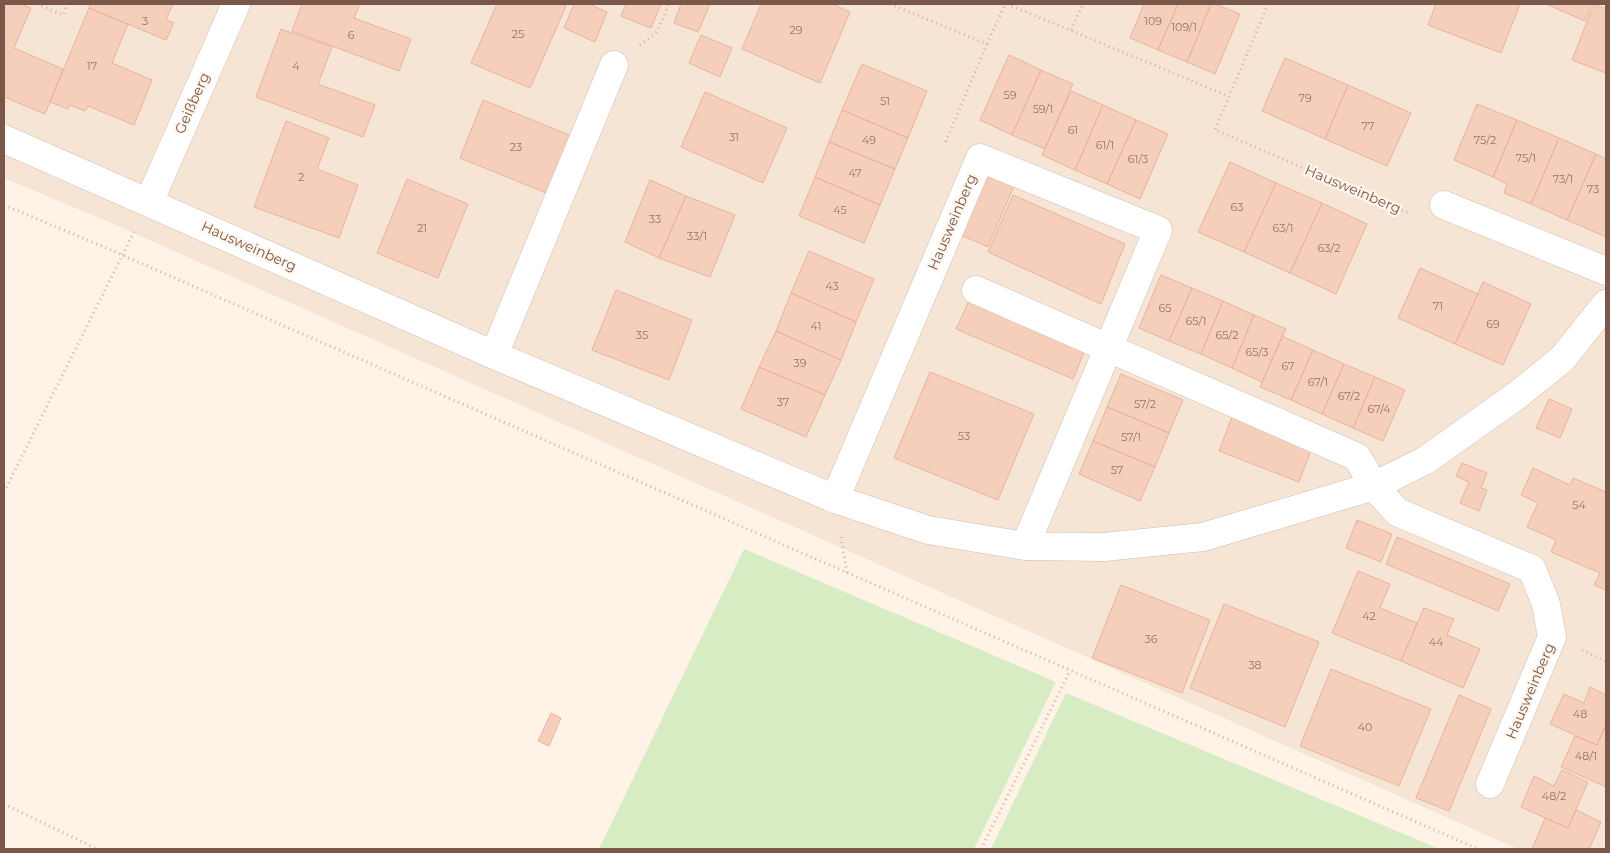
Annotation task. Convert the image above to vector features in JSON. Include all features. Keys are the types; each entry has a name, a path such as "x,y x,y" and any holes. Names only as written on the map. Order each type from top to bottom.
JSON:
{"street":[{"name":"Geißberg","path":"149,202 236,4"},
{"path":"494,355 614,65"},
{"name":"Hausweinberg","path":"4,139 494,355 835,499 928,530 1026,546 1104,547 1203,537 1374,486 1426,460 1532,384 1562,359 1606,304"},
{"name":"Hausweinberg","path":"835,499 980,158 1158,230 1026,546"},
{"path":"1444,205 1606,271"},
{"name":"Hausweinberg","path":"976,290 1357,457 1374,486 1397,512 1532,569 1546,604 1552,637 1490,784"}],"path":[{"path":"37,4 63,14 67,4"},
{"path":"614,65 657,32 669,4"},
{"path":"890,4 987,44"},
{"path":"980,158 946,141 1006,4 1228,96 1268,4"},
{"path":"1071,30 1082,4"},
{"name":"Hausweinberg","path":"1228,96 1215,130 1406,212 1444,205"},
{"path":"4,492 149,202"},
{"path":"4,205 1478,849"},
{"path":"981,849 1070,671"},
{"path":"4,804 97,849"}],"shaded area":[{"path":"4,4 1606,4 1606,849 1518,849 109,222 4,178"}],"green space":[{"path":"744,549 1056,682 974,849 599,849"},
{"path":"1066,693 1423,842 1438,849 991,849"}],"building":[{"path":"4,4 20,4 31,8 14,48 63,69 45,114 4,97"},
{"path":"91,4 173,4 166,20 174,23 166,40 89,8"},
{"path":"302,4 360,4 354,18 411,39 399,71 292,31"},
{"path":"497,4 561,4 566,6 530,88 471,63"},
{"path":"574,4 589,4 607,12 595,42 564,28"},
{"path":"626,4 661,4 651,28 621,16"},
{"path":"681,4 710,4 698,32 674,23"},
{"path":"761,4 832,4 850,12 820,83 742,49"},
{"path":"1144,4 1178,4 1158,50 1130,38"},
{"path":"1178,4 1211,4 1187,62 1158,50"},
{"path":"1211,4 1240,14 1215,74 1187,62"},
{"path":"1436,4 1520,4 1501,53 1428,25"},
{"path":"1546,4 1592,4 1585,21"},
{"path":"1594,4 1606,9 1606,73 1572,60"},
{"path":"89,8 128,24 112,63 152,80 134,125 88,106 85,111 70,105 68,109 50,102"},
{"path":"281,29 332,47 318,84 375,105 363,137 256,97"},
{"path":"701,35 732,48 720,77 689,63"},
{"path":"1009,55 1041,70 1012,135 980,120"},
{"path":"1285,58 1348,85 1325,139 1262,111"},
{"path":"862,64 927,91 908,138 842,110"},
{"path":"1041,70 1073,84 1045,149 1012,135"},
{"path":"1348,85 1411,113 1387,166 1325,139"},
{"path":"1071,91 1103,105 1075,170 1042,155"},
{"path":"705,92 787,128 763,183 681,147"},
{"path":"483,100 572,136 549,194 460,158"},
{"path":"1477,104 1517,120 1493,177 1454,160"},
{"path":"1103,105 1136,120 1107,184 1075,170"},
{"path":"842,110 908,138 895,169 829,142"},
{"path":"1136,120 1168,134 1140,199 1107,184"},
{"path":"1517,120 1559,138 1531,204 1504,193 1507,184 1493,177"},
{"path":"286,121 329,138 317,169 358,185 339,238 254,207"},
{"path":"1559,138 1596,154 1567,220 1531,204"},
{"path":"829,142 895,169 880,205 815,177"},
{"path":"1596,154 1606,159 1606,237 1567,220"},
{"path":"1230,162 1276,183 1244,252 1198,232"},
{"path":"987,174 1014,186 988,247 961,235"},
{"path":"815,177 880,205 864,243 799,216"},
{"path":"407,179 468,204 438,278 377,253"},
{"path":"650,180 686,196 659,258 625,242"},
{"path":"1276,183 1322,203 1290,273 1244,252"},
{"path":"1013,195 1125,244 1101,304 988,252"},
{"path":"686,196 735,215 710,277 659,258"},
{"path":"1322,203 1367,224 1336,294 1290,273"},
{"path":"809,251 874,279 856,322 791,293"},
{"path":"1420,268 1478,294 1455,344 1398,318"},
{"path":"1161,275 1192,288 1169,341 1139,328"},
{"path":"1483,282 1531,304 1503,365 1455,344"},
{"path":"1192,288 1223,301 1201,354 1169,341"},
{"path":"616,290 692,320 669,380 592,350"},
{"path":"791,293 856,322 841,360 776,331"},
{"path":"969,301 1085,350 1073,379 956,329"},
{"path":"1223,301 1254,315 1232,368 1201,354"},
{"path":"1254,315 1286,329 1262,382 1232,368"},
{"path":"776,331 841,360 825,395 759,367"},
{"path":"1282,336 1313,350 1291,400 1260,387"},
{"path":"1313,350 1344,364 1322,414 1291,400"},
{"path":"1344,364 1375,377 1353,428 1322,414"},
{"path":"759,367 825,395 806,437 741,409"},
{"path":"930,372 1034,414 998,500 894,458"},
{"path":"1121,374 1183,400 1169,433 1107,407"},
{"path":"1375,377 1405,390 1383,441 1353,428"},
{"path":"1549,399 1572,409 1560,438 1536,428"},
{"path":"1107,407 1169,433 1155,467 1093,441"},
{"path":"1233,414 1313,445 1299,482 1219,451"},
{"path":"1093,441 1155,467 1140,501 1079,474"},
{"path":"1462,463 1487,473 1481,488 1487,490 1479,511 1460,503 1469,482 1456,476"},
{"path":"1533,468 1570,485 1573,478 1606,492 1606,590 1594,585 1600,573 1551,552 1556,540 1527,527 1538,503 1521,495"},
{"path":"1357,520 1392,534 1381,562 1346,548"},
{"path":"1397,537 1510,584 1498,611 1386,564"},
{"path":"1358,571 1390,584 1380,608 1417,623 1401,661 1332,633"},
{"path":"1121,585 1210,620 1182,693 1092,658"},
{"path":"1224,604 1319,642 1285,727 1190,688"},
{"path":"1424,608 1454,619 1447,635 1480,649 1463,688 1401,661"},
{"path":"1331,669 1431,709 1399,786 1300,746"},
{"path":"1590,687 1606,695 1606,724 1597,745 1550,724 1564,694 1584,703"},
{"path":"1459,695 1491,709 1449,811 1416,798"},
{"path":"551,713 561,718 549,746 538,741"},
{"path":"1605,727 1606,787 1561,767 1575,736 1597,745"},
{"path":"1562,770 1588,782 1568,828 1521,807 1534,776 1554,786"},
{"path":"1576,810 1601,822 1589,849 1532,849 1545,818 1568,828"}]}
